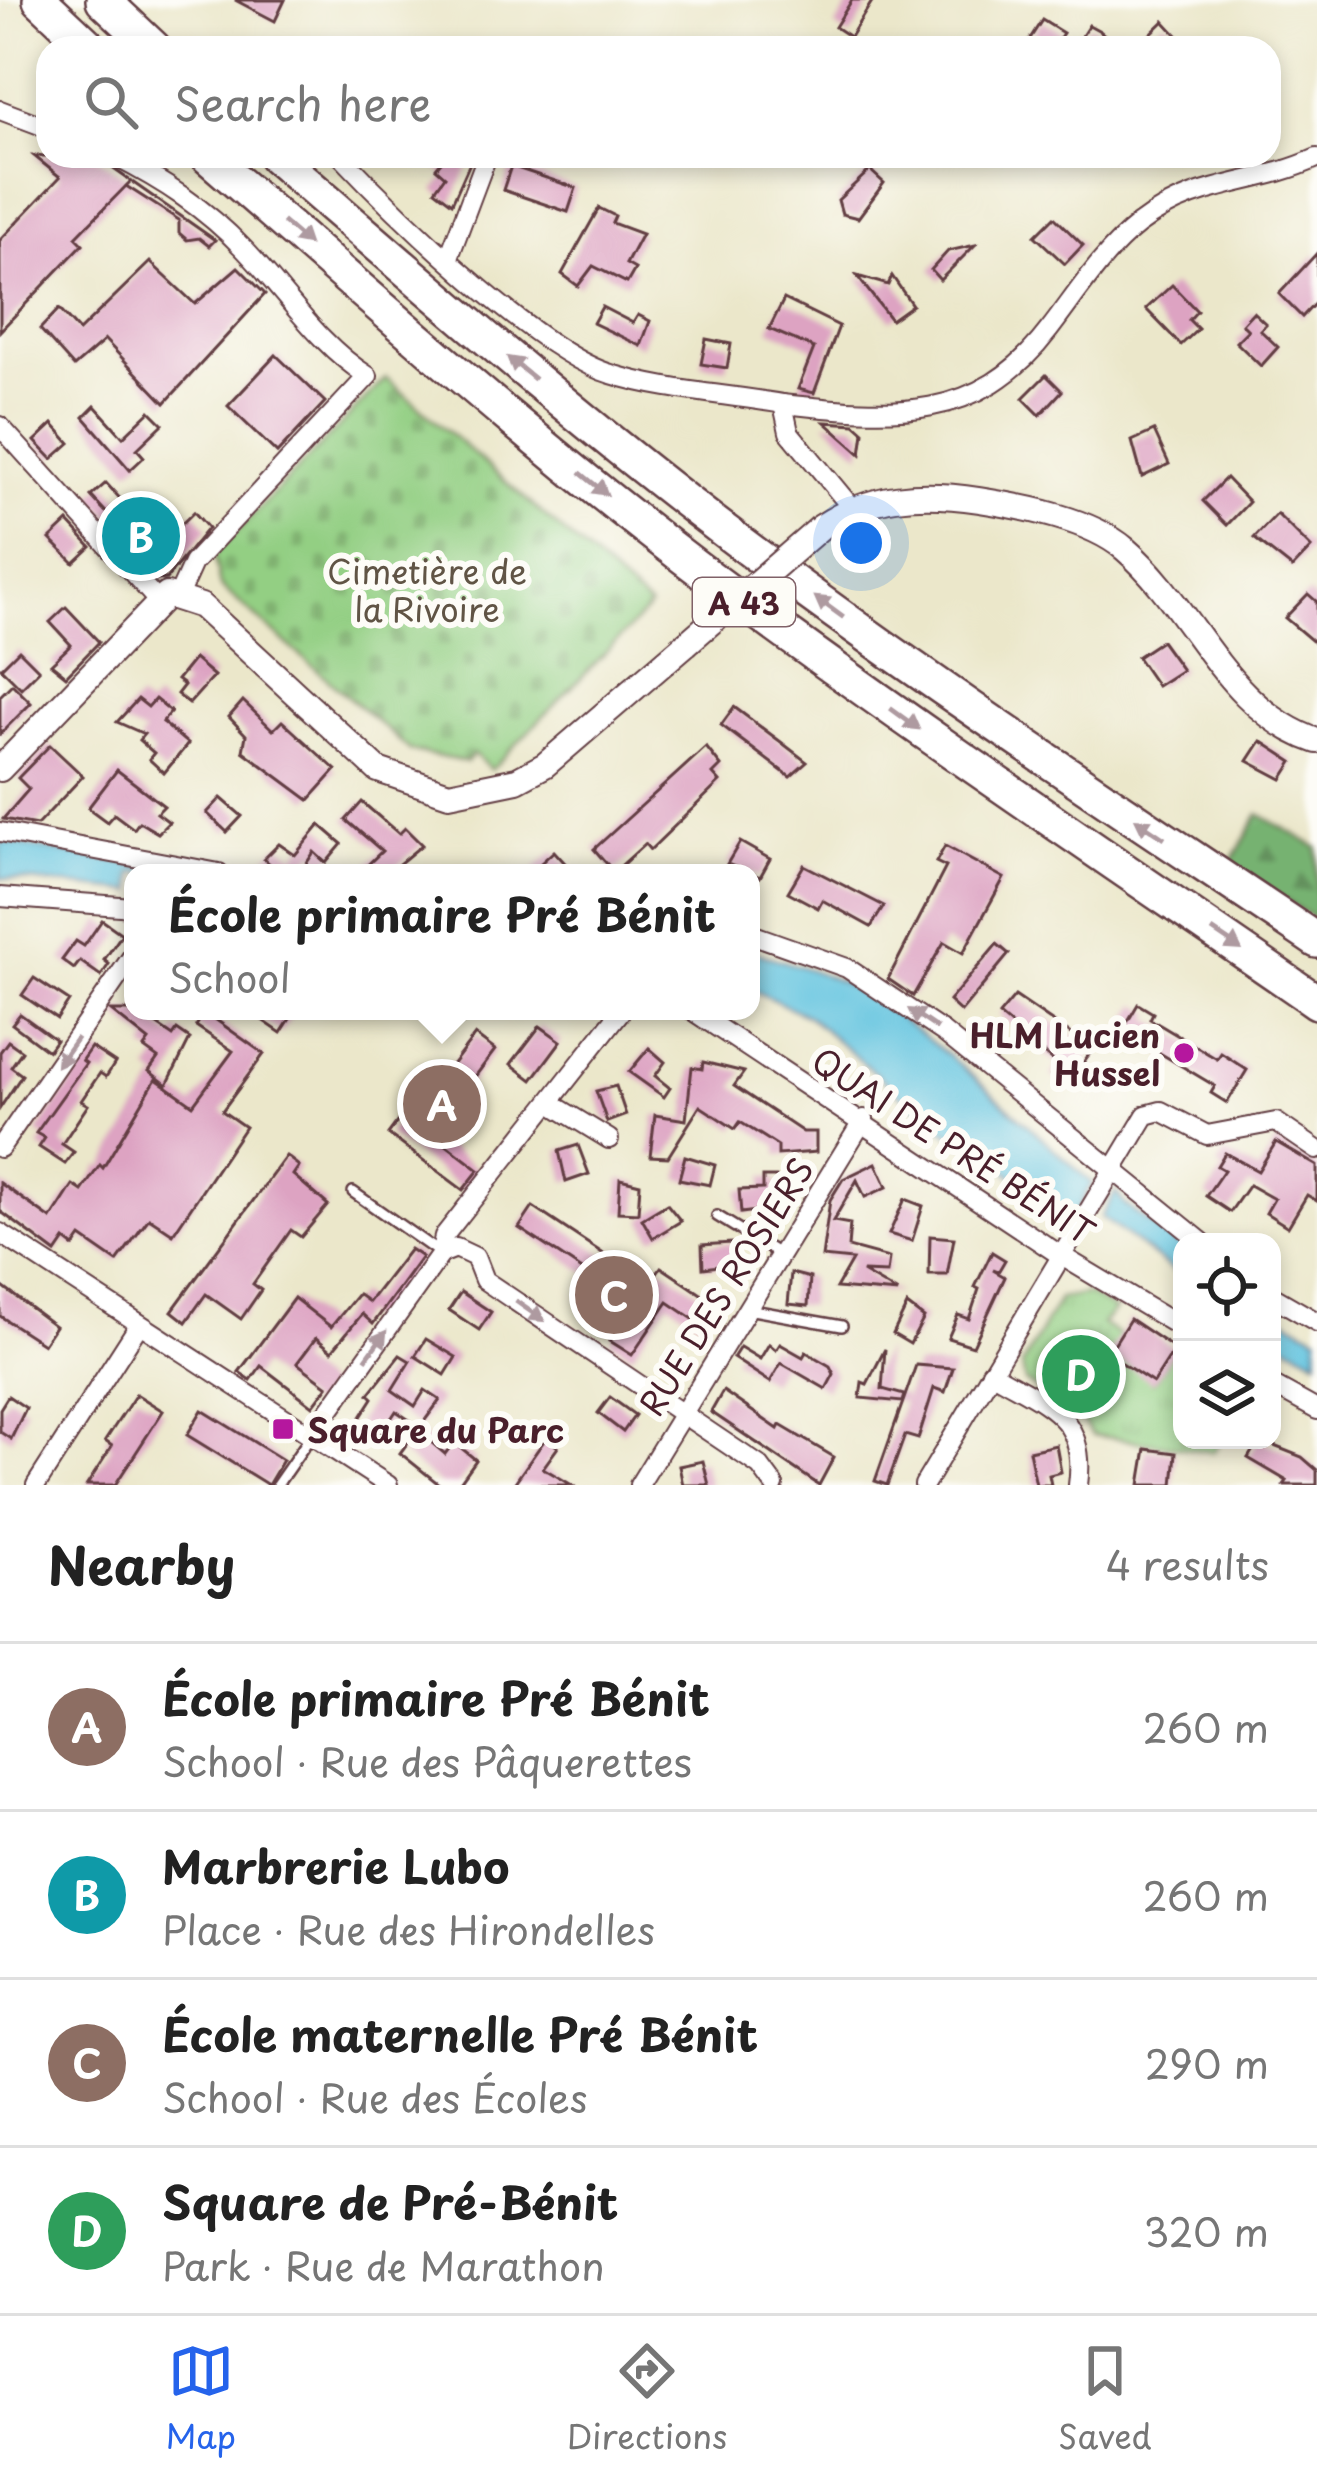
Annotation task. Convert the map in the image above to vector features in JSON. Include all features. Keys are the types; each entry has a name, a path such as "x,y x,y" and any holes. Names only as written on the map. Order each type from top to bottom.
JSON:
{"highway":[{"path":"40,0 78,36"},
{"path":"104,0 142,36"},
{"name":"A 43","path":"222,168 478,391 712,578 1317,1002"},
{"name":"A 43","path":"289,168 510,359 740,542 946,692 1317,941"}],"street":[{"path":"0,110 36,124"},
{"path":"354,168 449,257 570,356 612,375 783,404 918,413 955,403 1006,374 1041,341 1110,250 1140,224 1201,188 1294,169 1317,158"},
{"path":"0,769 168,598 193,563 366,384 368,376 344,361 242,247 190,199 134,168"},
{"path":"449,257 482,168"},
{"path":"783,404 789,432 851,507"},
{"path":"0,426 168,598 201,606 378,770 448,794 487,789 545,765 821,526 851,507 894,495 952,496 1016,506 1121,545 1170,593 1231,681 1265,712 1317,741"},
{"path":"0,832 171,864"},
{"path":"0,897 124,907"},
{"path":"760,937 847,968 943,1032 1110,1175 1190,1233"},
{"path":"0,1148 124,969"},
{"path":"311,1436 441,1254 444,1236 614,1020"},
{"name":"QUAI DE PRÉ BÉNIT","path":"707,1020 864,1119 1060,1255 1173,1323"},
{"path":"550,1103 609,1139"},
{"path":"924,1485 1146,1115 1161,1111 1207,1135 1276,1122 1317,1150"},
{"name":"RUE DES ROSIERS","path":"639,1485 864,1119"},
{"path":"0,1233 388,1485"},
{"path":"441,1254 456,1248 475,1257 484,1280 760,1466 774,1485"},
{"path":"1281,1301 1317,1322"},
{"path":"36,1485 139,1325"},
{"path":"991,1372 1068,1420 1079,1442 1078,1485"},
{"path":"1281,1389 1317,1410"}],"lane":[{"path":"0,100 36,122"},
{"path":"353,1192 441,1254"},
{"path":"718,1216 781,1254"},
{"path":"746,1309 842,1326"},
{"path":"277,1485 311,1436"}],"green space":[{"name":"Cimetière de la Rivoire","path":"386,378 650,607 491,770 474,754 466,762 411,751 220,586 214,555"},
{"path":"1259,814 1317,847 1317,921 1230,864"},
{"path":"1088,1294 1115,1310 1102,1324 1120,1336 1153,1382 1173,1352 1173,1446 1092,1435 1078,1415 1025,1382 1022,1365 1059,1299"}],"water":[{"path":"0,841 130,864 124,864 124,891 0,878"},
{"path":"760,954 820,973 862,993 931,1041 1000,1100 1092,1183 1067,1228 1037,1192 936,1125 809,1017 760,993"},
{"path":"1116,1191 1124,1204 1173,1240 1173,1270 1101,1217"},
{"path":"1281,1316 1317,1336 1317,1359 1281,1341"}],"building":[{"path":"235,0 285,0 275,21"},
{"path":"852,0 873,0 851,36 835,27"},
{"path":"1042,20 1063,33 1061,36 1032,36"},
{"path":"1164,21 1178,36 1148,36"},
{"path":"1089,25 1106,36 1082,36"},
{"path":"49,168 112,168 215,240 209,246 199,238 187,240 179,233 179,220 126,186 76,237 83,244 0,331 0,240 60,177"},
{"path":"436,168 468,168 452,203 435,190 445,176"},
{"path":"510,168 576,188 568,212 503,190"},
{"path":"870,170 884,183 858,218 842,214 838,200"},
{"path":"599,208 615,216 612,223 642,234 626,264 635,269 627,283 593,266 578,286 562,274"},
{"path":"1054,217 1083,245 1065,264 1035,236"},
{"path":"975,245 940,280 931,270 948,251"},
{"path":"1317,253 1317,301 1302,317 1279,294"},
{"path":"150,262 195,304 238,267 265,294 165,403 105,340 74,367 40,329 59,309 79,331"},
{"path":"857,276 888,285 892,276 912,305 891,320"},
{"path":"1172,285 1197,311 1189,320 1198,329 1181,345 1146,309"},
{"path":"784,299 839,326 814,393 798,389 814,348 769,329"},
{"path":"602,307 633,323 638,315 650,321 641,346 593,323"},
{"path":"1253,312 1266,324 1260,330 1278,347 1261,366 1236,342 1248,330 1242,324"},
{"path":"706,339 731,344 727,368 701,364"},
{"path":"276,355 325,402 277,453 228,406"},
{"path":"1046,375 1062,391 1040,415 1023,398"},
{"path":"95,406 123,437 150,411 163,424 137,449 144,457 130,470 84,417"},
{"path":"825,422 855,424 864,432 861,454"},
{"path":"53,424 70,443 52,459 35,441"},
{"path":"1154,431 1169,464 1142,477 1132,441"},
{"path":"1226,478 1249,502 1227,525 1203,501"},
{"path":"106,483 161,544 194,512 208,528 166,579 157,580 143,564 149,559 91,496"},
{"path":"1277,514 1311,548 1292,568 1254,538"},
{"path":"68,522 91,547 74,563 50,539"},
{"path":"1308,594 1317,602 1317,645 1285,618"},
{"path":"66,607 99,642 66,676 51,664 71,645 50,622"},
{"path":"1161,641 1182,670 1157,686 1137,657"},
{"path":"19,650 39,670 21,688 1,668"},
{"path":"194,659 214,676 189,704 177,694 184,685 177,680"},
{"path":"12,684 31,703 0,734 0,696"},
{"path":"138,699 148,707 155,699 171,712 162,722 188,744 164,773 149,759 154,753 139,740 144,734 117,722"},
{"path":"243,701 273,730 282,721 336,770 309,800 243,751 246,735 229,717"},
{"path":"734,707 807,762 790,777 721,725"},
{"path":"1261,741 1293,762 1282,779 1248,761"},
{"path":"50,745 83,776 37,825 3,819 29,789 18,778"},
{"path":"706,747 721,766 713,774 720,782 650,850 645,844 623,864 607,864 594,849"},
{"path":"117,770 164,806 157,813 169,822 158,833 139,822 134,829 114,814 107,822 88,808"},
{"path":"221,798 242,816 227,832 207,813"},
{"path":"362,802 399,834 405,828 422,845 399,864 368,864 382,851 346,820"},
{"path":"320,825 342,844 326,863 314,852 306,864 270,864 264,859 279,844 295,855"},
{"path":"740,842 770,859 760,877 760,864 727,864"},
{"path":"945,846 1004,878 963,953 944,942 913,996 888,979 946,867 936,862"},
{"path":"554,851 566,864 540,864"},
{"path":"804,865 884,906 871,927 822,900 818,908 788,892"},
{"path":"102,920 122,934 104,960 109,964 101,976 80,961 74,969 62,960 76,941 84,946"},
{"path":"997,944 1009,954 961,1012 949,1001"},
{"path":"34,978 69,1001 57,1019 22,995"},
{"path":"1015,996 1093,1049 1066,1086 1051,1075 1058,1065 999,1015"},
{"name":"HLM Lucien Hussel","path":"1138,1004 1153,1013 1150,1019 1217,1059 1221,1053 1247,1070 1227,1103 1211,1093 1215,1086 1138,1040 1134,1047 1118,1038"},
{"path":"111,1011 124,1011 124,1020 150,1020 173,1036 177,1030 190,1039 167,1085 149,1071 158,1058 144,1048 149,1041"},
{"path":"20,1014 56,1040 48,1051 12,1024"},
{"path":"200,1020 216,1020 264,1054 222,1111 245,1127 173,1234 149,1218 117,1262 81,1237 74,1247 65,1240 56,1253 0,1211 0,1183 51,1219 73,1185 82,1191 100,1165 103,1168 156,1079 193,1105 233,1051 196,1026"},
{"path":"262,1020 289,1020 281,1033"},
{"path":"540,1026 561,1041 532,1080 511,1064"},
{"path":"475,1035 495,1050 432,1134 479,1170 463,1190 388,1134 418,1094 425,1100"},
{"path":"8,1041 22,1051 11,1067 22,1075 0,1108 0,1052"},
{"path":"91,1047 115,1063 106,1077 100,1073 81,1101 88,1105 62,1144 74,1152 65,1164 39,1147 45,1138 36,1133 86,1063 82,1060"},
{"path":"649,1048 665,1062 655,1076 670,1088 664,1097 629,1072"},
{"path":"703,1062 744,1072 734,1086 803,1132 816,1132 816,1152 778,1155 778,1146 764,1137 740,1122 735,1129 700,1106 668,1157 650,1156 655,1115 686,1120 692,1067 702,1069"},
{"path":"616,1086 626,1115 607,1122 596,1091"},
{"path":"1276,1142 1317,1166 1317,1201 1307,1195 1288,1227 1266,1213 1274,1199 1249,1185 1230,1212 1206,1196 1224,1170 1217,1166 1225,1153 1258,1171"},
{"path":"578,1145 589,1174 566,1182 559,1151"},
{"path":"286,1156 299,1166 293,1175 328,1205 301,1237 291,1230 253,1284 261,1290 241,1319 206,1294 186,1322 172,1311"},
{"path":"685,1156 715,1165 710,1185 679,1179"},
{"path":"876,1163 887,1187 865,1197 857,1180 833,1221 850,1224 848,1247 889,1258 887,1273 862,1272 898,1293 836,1288 852,1260 822,1257 830,1200 843,1179"},
{"path":"763,1177 776,1177 778,1200 770,1200 772,1209 741,1213 739,1190 763,1189"},
{"path":"620,1179 640,1184 638,1213 618,1212"},
{"path":"905,1199 923,1206 912,1241 889,1234"},
{"path":"667,1204 681,1221 653,1238 642,1219"},
{"path":"533,1207 649,1284 661,1267 713,1302 699,1323 668,1302 632,1355 610,1341 635,1305 519,1228"},
{"path":"930,1236 954,1238 947,1275 929,1275"},
{"path":"731,1243 735,1264 703,1268 702,1245"},
{"path":"410,1249 422,1257 373,1324 362,1314 332,1351 316,1338 297,1363 328,1386 313,1406 261,1366 251,1380 239,1372 294,1298 331,1327 358,1294 369,1302"},
{"path":"992,1252 1005,1260 998,1272 993,1270 1005,1277 973,1346 948,1338 958,1315 969,1319 979,1289 975,1287"},
{"path":"791,1273 810,1278 808,1306 788,1304"},
{"path":"0,1285 55,1326 43,1344 0,1316"},
{"path":"461,1292 491,1312 479,1330 449,1310"},
{"path":"907,1305 924,1318 910,1344 893,1334"},
{"path":"1130,1319 1173,1348 1153,1383 1108,1354"},
{"path":"426,1339 456,1357 445,1375 415,1356"},
{"path":"769,1344 776,1350 780,1344 803,1357 806,1352 830,1366 834,1374 826,1389 781,1363 770,1382 733,1358 740,1347 760,1359"},
{"path":"885,1349 882,1389 904,1395 902,1402 860,1398 862,1382 867,1384"},
{"path":"400,1355 410,1361 392,1390 415,1406 425,1390 440,1400 420,1427 396,1411 379,1437 357,1423 373,1398 369,1394"},
{"path":"916,1365 953,1368 945,1392 934,1388 918,1439 905,1435 887,1485 875,1481"},
{"path":"723,1391 778,1429 780,1425 834,1457 819,1485 711,1412"},
{"path":"136,1394 163,1411 115,1485 87,1485 112,1446 105,1441"},
{"path":"8,1396 26,1408 11,1439 0,1432 0,1409"},
{"path":"610,1397 635,1415 623,1432 598,1413"},
{"path":"202,1410 283,1460 268,1485 187,1435"},
{"path":"417,1430 445,1454 454,1442 476,1460 458,1485 440,1485 400,1453"},
{"path":"546,1438 558,1447 543,1468 572,1485 513,1485"},
{"path":"1056,1445 1061,1472 1049,1475 1051,1485 1036,1485 1029,1451"},
{"path":"1146,1449 1176,1453 1173,1485 1140,1485"},
{"path":"1254,1449 1281,1449 1317,1470 1317,1485 1284,1485 1287,1481 1248,1458"},
{"path":"703,1461 709,1485 683,1485 679,1466"}],"place":[{"name":"Marbrerie Lubo","path":"141,536"},
{"name":"HLM Lucien Hussel","path":"1184,1053"},
{"name":"École primaire Pré Bénit","path":"442,1104"},
{"name":"École maternelle Pré Bénit","path":"614,1295"},
{"name":"Square de Pré-Bénit","path":"1081,1374"},
{"name":"Square du Parc","path":"283,1429"}]}
